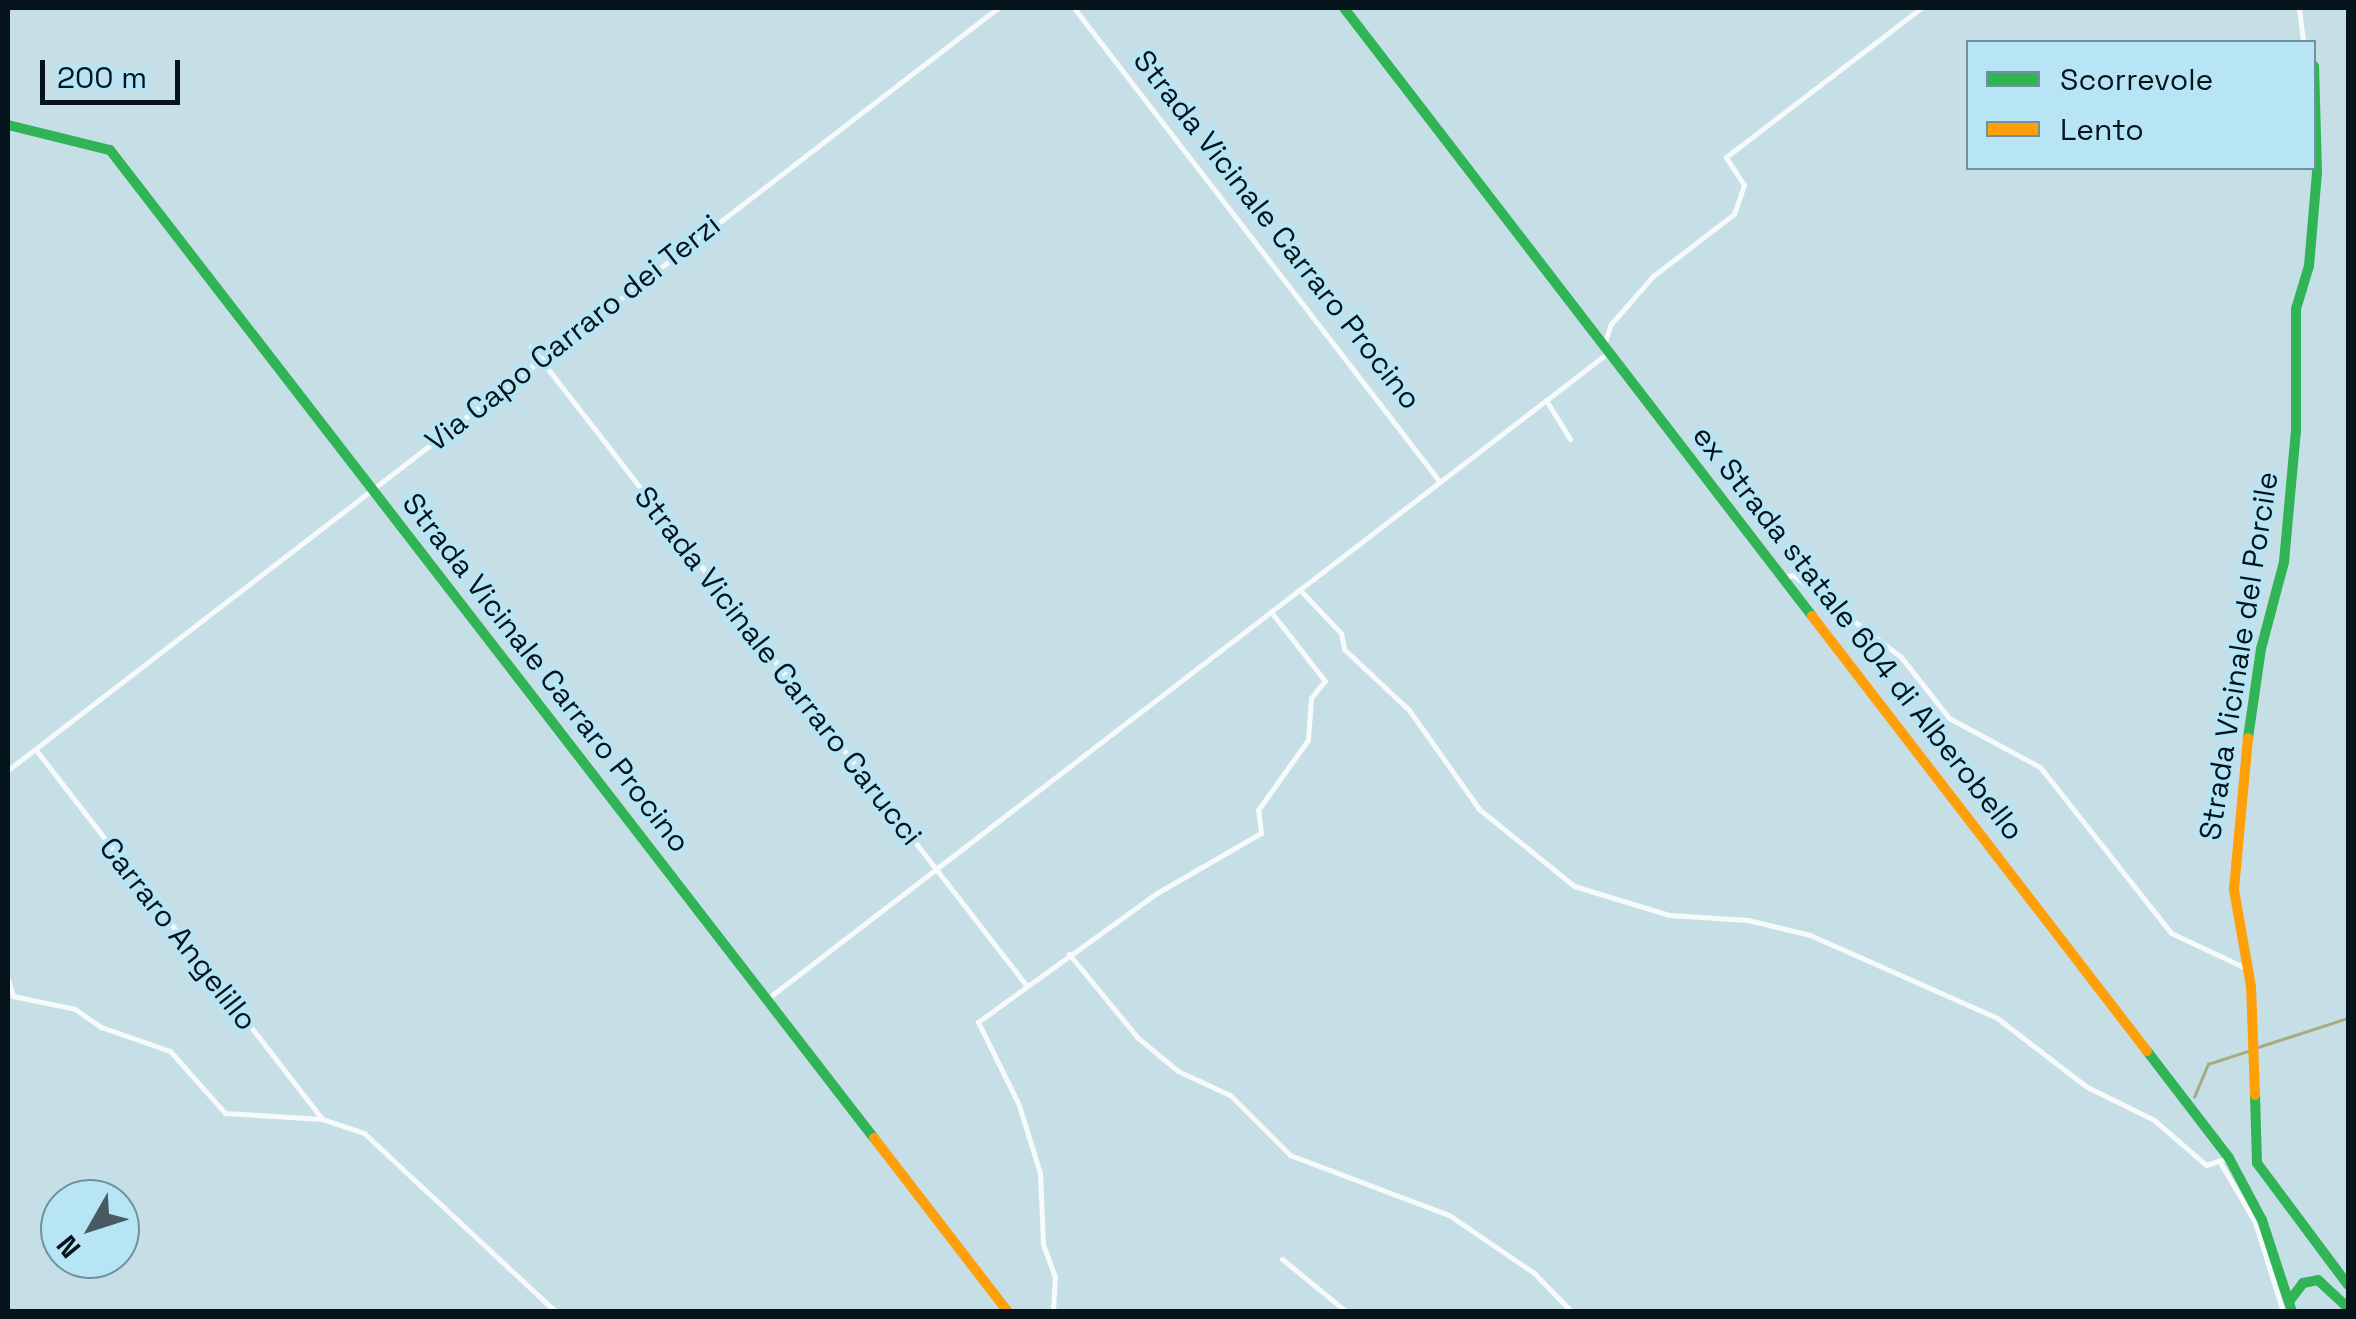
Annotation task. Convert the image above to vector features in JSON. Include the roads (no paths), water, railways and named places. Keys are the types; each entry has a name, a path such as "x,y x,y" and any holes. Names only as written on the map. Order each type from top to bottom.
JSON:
{"street":[{"name":"Via Capo Carraro dei Terzi","path":"8,770 998,8"},
{"name":"Strada Vicinale Carraro Procino","path":"1074,8 1440,482"},
{"name":"ex Strada statale 604 di Alberobello","path":"1344,8 1784,577 2225,1161 2262,1220 2288,1309"},
{"path":"767,1000 1546,400 1607,348 1611,324 1653,276 1734,214 1744,185 1726,157 1921,8"},
{"path":"2299,8 2304,40"},
{"name":"Strada Vicinale del Porcile","path":"2316,72 2317,172 2308,266 2296,303 2296,431 2286,543 2274,616 2261,648 2234,835 2234,890 2248,970 2257,1163 2348,1285"},
{"name":"Strada Vicinale Carraro Procino","path":"8,125 108,148 1008,1312"},
{"name":"Strada Vicinale Carraro Carucci","path":"531,347 1026,984"},
{"path":"1546,400 1570,439"},
{"path":"1784,577 1792,575 1901,657 1942,713 2040,767 2165,928 2248,970"},
{"path":"1300,590 1341,633 1344,648 1409,710 1490,820 1574,886 1669,915 1748,920 1810,934 1997,1018 2087,1088 2154,1120 2206,1165 2225,1161"},
{"path":"1053,1312 1055,1277 1043,1244 1040,1173 1018,1105 978,1022 1069,953 1261,833 1258,810 1308,740 1311,698 1325,680 1271,612"},
{"name":"Carraro Angelillo","path":"35,749 322,1119"},
{"path":"1069,953 1138,1038 1178,1071 1234,1099 1290,1156 1450,1215 1534,1273 1572,1312"},
{"path":"8,979 13,996 75,1009 100,1027 162,1046 225,1113 346,1123 397,1158 464,1231 556,1312"},
{"path":"1282,1259 1347,1312"},
{"path":"2288,1309 2303,1282 2331,1286 2348,1308"}],"waterway":[{"path":"2258,1047 2348,1018"},
{"path":"2194,1097 2208,1064 2251,1050"}]}
